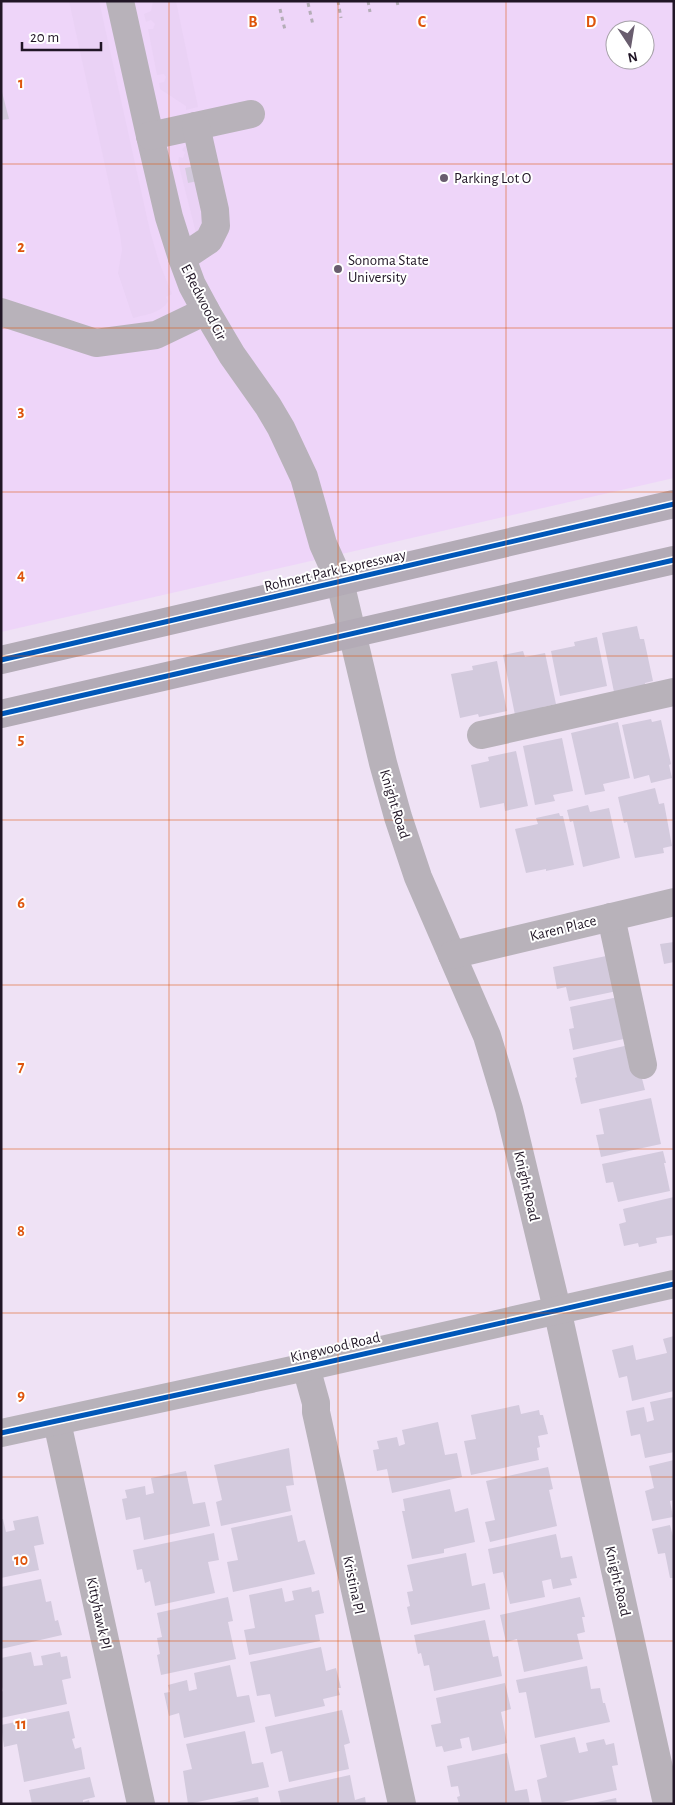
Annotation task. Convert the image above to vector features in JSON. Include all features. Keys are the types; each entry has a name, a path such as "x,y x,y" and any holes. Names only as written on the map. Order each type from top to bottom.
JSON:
{"main road":[{"name":"Rohnert Park Expressway","path":"1,660 674,504"},
{"path":"1,714 674,560"}],"street":[{"name":"E Redwood Cir","path":"120,1 169,217 192,285 232,355 281,428 304,477 323,544 340,582"},
{"path":"150,136 251,114"},
{"path":"182,258 209,240 216,226 215,210 196,126"},
{"path":"1,312 96,343 156,335 206,311"},
{"name":"Knight Road","path":"340,582 382,763 398,817 418,877 490,1045 508,1109 557,1309 667,1804"},
{"path":"481,735 674,692"},
{"name":"Karen Place","path":"452,955 674,902"},
{"path":"611,917 644,1065"},
{"name":"Kingwood Road","path":"1,1433 674,1284"},
{"name":"Kristina Pl","path":"306,1367 316,1403 318,1422 402,1804"},
{"name":"Kittyhawk Pl","path":"57,1422 141,1804"}],"path":[{"path":"338,1 341,18"},
{"path":"368,1 370,12"},
{"path":"396,1 398,6"},
{"path":"308,3 313,25"},
{"path":"280,9 285,30"}],"shaded area":[{"name":"Sonoma State University","path":"1,1 674,1 674,478 1,632"},
{"path":"69,1 99,1 150,231 159,262 172,294 166,297 168,301 162,308 133,318 118,273 122,250 120,234"},
{"path":"153,1 176,1 198,107 186,110 186,106 160,89 159,83 164,82 166,77 164,74 157,75 148,29 153,29 155,24 151,20 146,22 144,14 151,11"},
{"path":"185,146 188,146 195,162 190,164 199,181 208,223 196,233 178,162 179,157 183,158 185,152 182,150"}],"building":[{"path":"1,88 9,119 1,120"},
{"path":"200,165 203,180 188,183 185,168"},
{"path":"637,626 640,639 644,639 653,681 645,683 646,687 614,692 602,633"},
{"path":"597,637 607,686 560,696 551,651 575,646 574,642"},
{"path":"523,651 525,657 545,653 556,704 543,707 543,710 515,715 503,655"},
{"path":"497,661 507,711 479,717 478,714 460,718 451,674 473,670 472,666"},
{"path":"651,719 652,722 661,720 671,764 669,765 672,778 651,783 649,775 634,779 622,725"},
{"path":"618,722 630,778 603,784 605,791 585,795 571,733"},
{"path":"562,738 573,791 553,795 555,801 535,805 523,746"},
{"path":"516,751 528,806 505,811 504,803 480,808 471,765 489,761 488,757"},
{"path":"655,788 659,804 664,803 672,846 663,848 664,853 635,858 627,822 624,823 618,797"},
{"path":"588,805 590,812 609,808 620,858 583,867 573,821 570,822 567,810"},
{"path":"559,813 560,816 563,816 574,865 526,873 515,829 538,824 536,818"},
{"path":"674,942 674,962 664,964 660,944"},
{"path":"611,955 622,990 569,1001 566,987 557,989 553,967"},
{"path":"623,996 633,1037 573,1050 569,1029 574,1028 570,1007"},
{"path":"633,1044 645,1090 581,1104 573,1058"},
{"path":"651,1098 661,1144 601,1157 596,1135 604,1134 599,1109"},
{"path":"663,1151 670,1191 618,1202 613,1182 606,1183 602,1164"},
{"path":"674,1197 674,1235 656,1238 657,1243 639,1247 638,1243 624,1246 619,1224 626,1222 623,1209"},
{"path":"674,1336 674,1391 632,1401 627,1376 619,1378 612,1350 633,1345 636,1360 667,1353 663,1339"},
{"path":"674,1397 674,1452 645,1458 640,1434 631,1436 626,1411 644,1407 647,1422 654,1420 650,1402"},
{"path":"519,1405 521,1414 539,1410 540,1415 543,1415 548,1434 538,1436 540,1447 537,1448 539,1460 471,1475 464,1441 476,1439 471,1415"},
{"path":"438,1422 445,1455 457,1453 462,1477 392,1493 387,1469 377,1471 373,1450 379,1449 377,1441 397,1437 399,1446 405,1444 402,1430"},
{"path":"289,1448 294,1485 286,1486 291,1511 221,1526 216,1502 222,1500 214,1465"},
{"path":"674,1460 674,1500 670,1501 673,1517 652,1521 645,1491 654,1488 649,1466"},
{"path":"548,1467 553,1489 549,1490 557,1526 490,1542 485,1522 495,1520 486,1481"},
{"path":"186,1471 193,1504 205,1502 210,1526 144,1540 140,1517 126,1520 122,1499 127,1498 125,1490 145,1486 146,1495 154,1493 151,1478"},
{"path":"450,1489 455,1512 468,1508 475,1542 444,1549 444,1553 412,1559 402,1511 405,1511 403,1499"},
{"path":"292,1515 298,1542 305,1540 315,1574 233,1592 227,1562 238,1560 231,1528"},
{"path":"38,1516 44,1544 34,1546 39,1570 1,1578 1,1519 3,1519 6,1532 15,1530 13,1521"},
{"path":"670,1525 674,1540 674,1578 670,1578 665,1553 658,1554 652,1529"},
{"path":"214,1533 219,1560 208,1562 215,1593 155,1606 150,1581 145,1583 142,1569 137,1570 133,1550"},
{"path":"556,1534 561,1558 572,1556 577,1578 570,1579 572,1585 553,1589 551,1579 542,1581 545,1597 510,1604 503,1572 493,1574 488,1549"},
{"path":"466,1553 472,1586 485,1583 490,1609 411,1625 407,1607 410,1606 407,1592 413,1591 407,1565"},
{"path":"41,1579 46,1602 51,1601 55,1621 58,1620 62,1635 1,1649 1,1587"},
{"path":"311,1587 312,1592 319,1590 324,1613 315,1615 320,1641 249,1655 244,1630 255,1628 249,1595 282,1588 285,1602 294,1600 292,1591"},
{"path":"228,1597 233,1621 228,1622 236,1659 161,1675 157,1655 160,1654 157,1638 162,1637 157,1613"},
{"path":"580,1597 585,1617 582,1617 585,1632 577,1634 583,1659 524,1672 517,1639 506,1642 500,1615"},
{"path":"485,1620 493,1657 498,1656 502,1676 434,1691 429,1665 424,1666 421,1653 418,1654 414,1635"},
{"path":"321,1647 326,1671 336,1668 341,1688 338,1688 340,1695 323,1699 325,1706 275,1717 270,1694 257,1696 250,1662"},
{"path":"31,1652 34,1666 43,1665 41,1656 60,1652 61,1657 67,1656 71,1678 62,1680 67,1704 1,1718 1,1692 3,1691 1,1683 1,1658"},
{"path":"230,1665 237,1697 249,1695 255,1722 184,1738 179,1713 169,1716 164,1693 170,1692 168,1685 187,1680 189,1691 197,1689 194,1673"},
{"path":"587,1666 591,1689 600,1688 610,1722 535,1738 526,1692 519,1693 516,1680"},
{"path":"505,1683 511,1709 501,1712 507,1743 472,1751 469,1737 460,1739 462,1748 444,1752 442,1746 436,1747 431,1725 441,1723 436,1698"},
{"path":"342,1710 350,1743 344,1745 349,1769 289,1782 282,1751 271,1754 265,1727"},
{"path":"69,1711 75,1738 72,1739 75,1749 81,1747 85,1769 24,1782 17,1744 4,1747 1,1725"},
{"path":"245,1731 252,1764 263,1762 269,1787 188,1804 183,1771 192,1769 186,1744"},
{"path":"575,1737 579,1753 588,1751 586,1743 604,1739 606,1745 614,1743 618,1765 612,1766 617,1790 554,1804 542,1804 537,1780 547,1777 540,1745"},
{"path":"507,1753 515,1791 527,1789 530,1804 459,1804 457,1797 460,1796 458,1786 451,1787 447,1766"},
{"path":"350,1775 355,1800 365,1797 366,1804 281,1804 278,1791"},
{"path":"90,1777 95,1797 83,1800 83,1802 89,1800 90,1804 32,1804 29,1790"},
{"path":"258,1797 259,1804 230,1804 230,1803"},
{"path":"616,1798 617,1804 593,1804 593,1803"}],"cycle path":[{"path":"1,660 674,504"},
{"path":"1,714 674,560"},
{"path":"1,1433 674,1284"}],"place":[{"name":"Parking Lot O","path":"444,178"},
{"name":"Sonoma State University","path":"338,269"}]}
